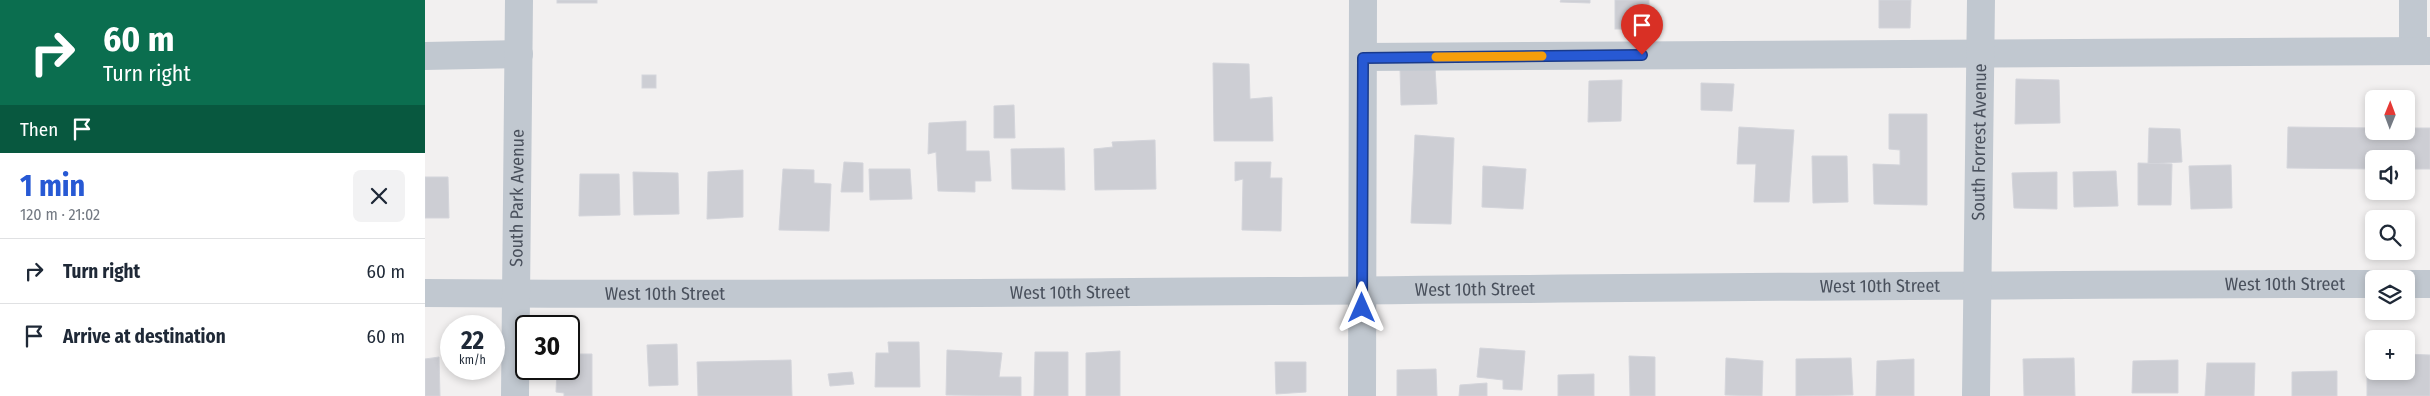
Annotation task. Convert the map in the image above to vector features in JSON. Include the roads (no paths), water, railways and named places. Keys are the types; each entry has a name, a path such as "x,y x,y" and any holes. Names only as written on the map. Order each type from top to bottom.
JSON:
{"street":[{"name":"South Park Avenue","path":"515,396 519,0"},
{"path":"1362,396 1363,0"},
{"name":"South Forrest Avenue","path":"1976,396 1981,0"},
{"path":"1363,58 1980,52 2422,51 2413,0"},
{"path":"425,56 519,54"},
{"name":"West 10th Street","path":"425,293 1362,290 1977,284 2365,284"},
{"path":"2415,284 2430,284"}]}
